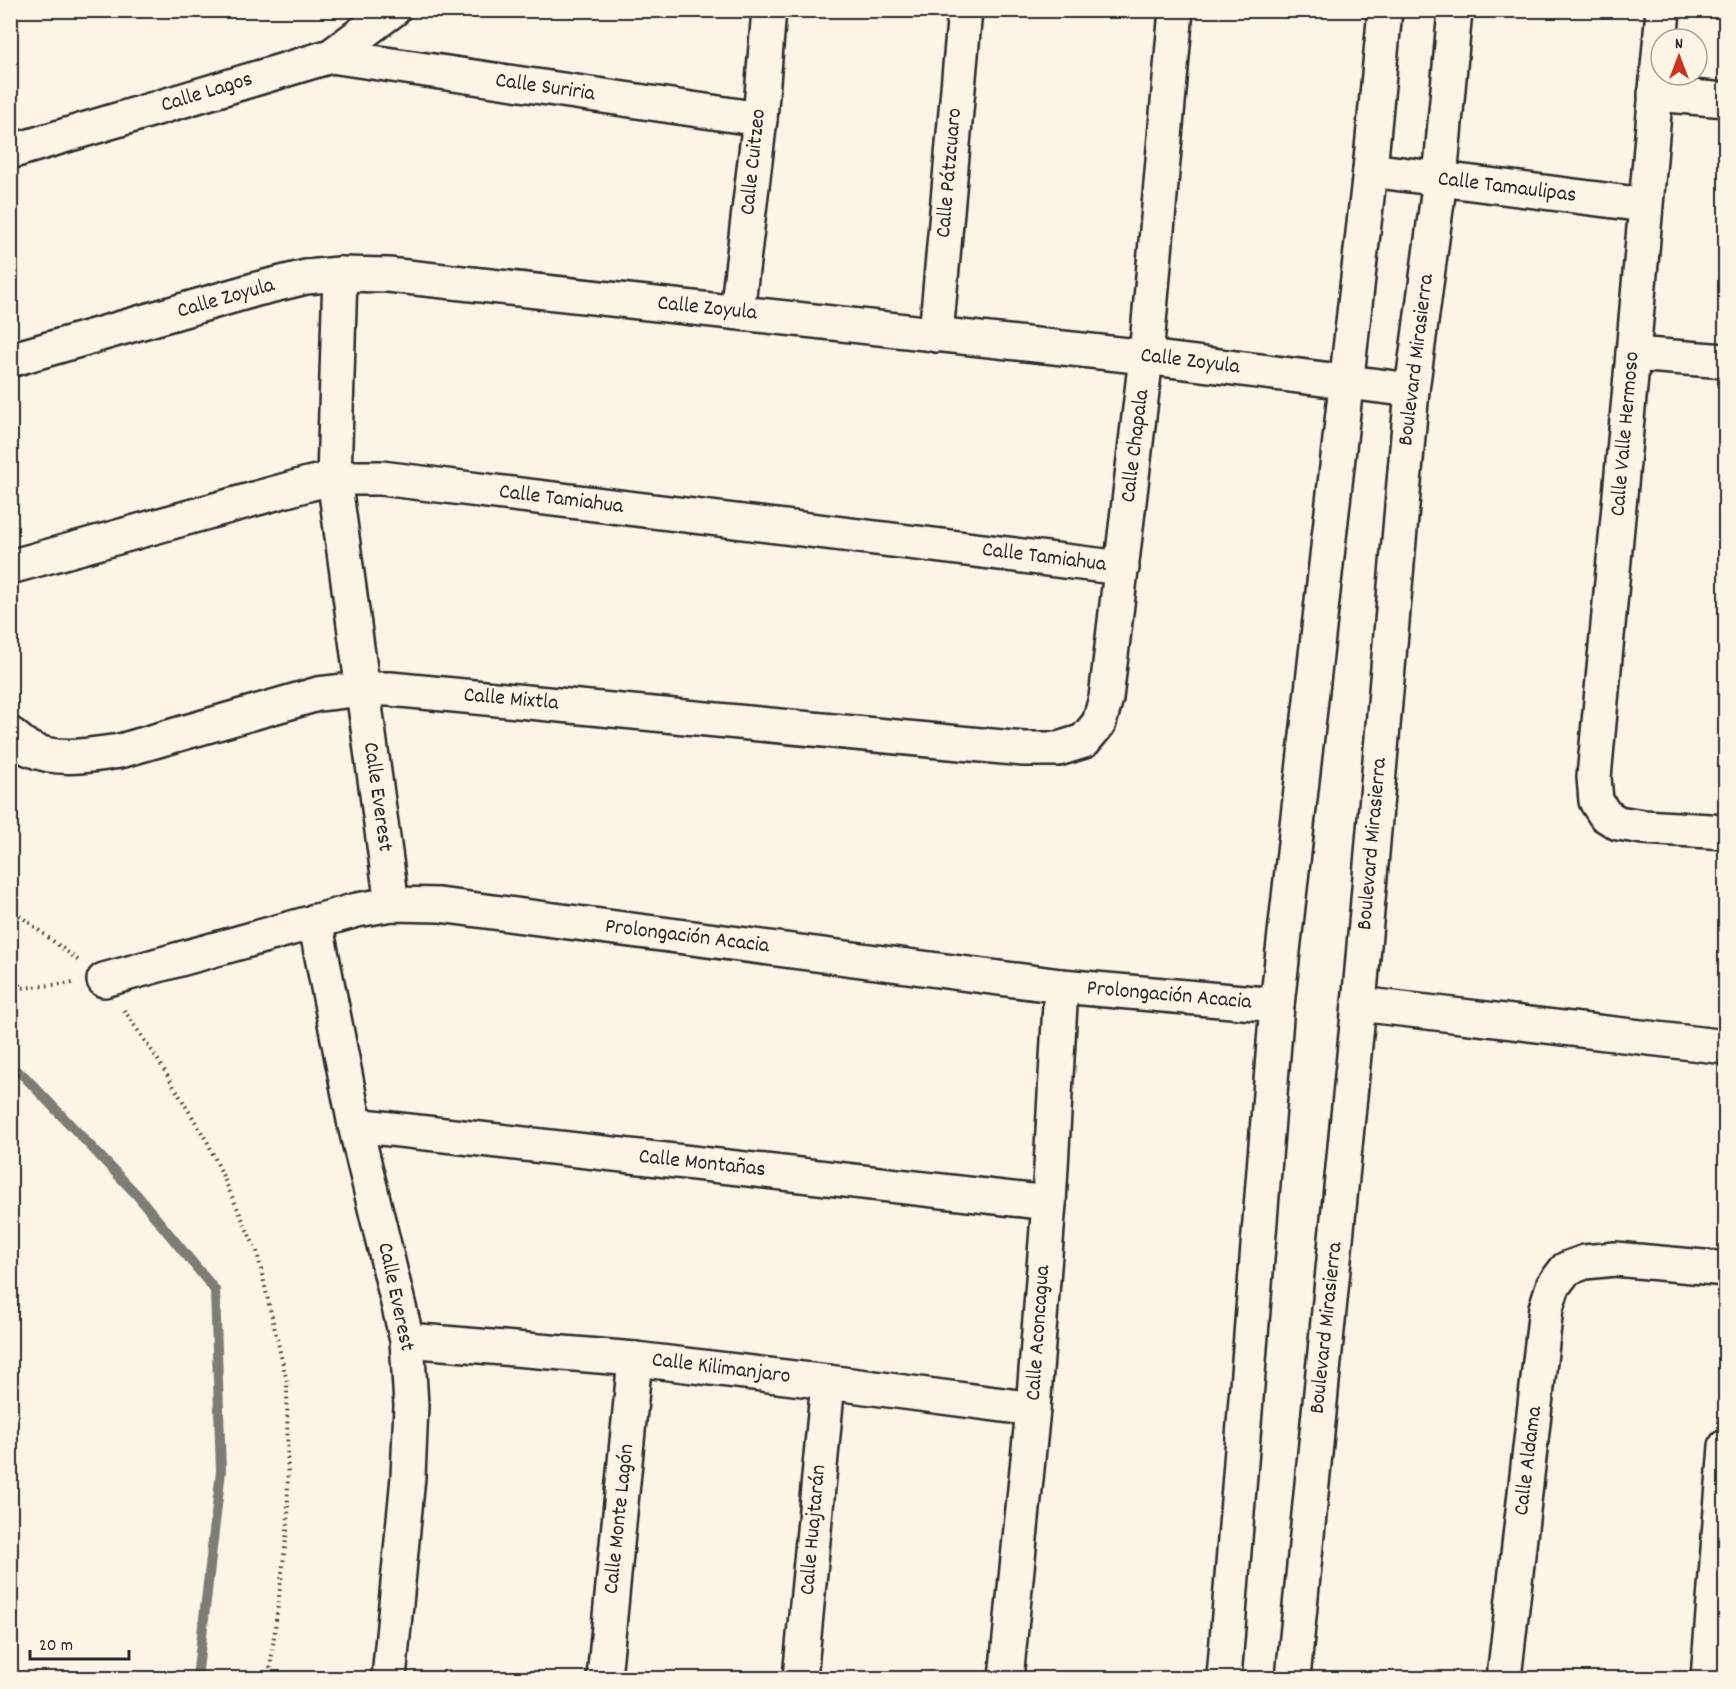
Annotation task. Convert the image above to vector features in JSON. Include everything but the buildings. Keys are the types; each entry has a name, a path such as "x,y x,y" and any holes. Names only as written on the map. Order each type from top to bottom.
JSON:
{"street":[{"name":"Calle Lagos","path":"10,152 331,56 393,10"},
{"name":"Calle Cuitzeo","path":"737,312 760,119 769,10"},
{"name":"Calle Pátzcuaro","path":"936,335 965,10"},
{"name":"Calle Chapala","path":"1024,749 1058,749 1084,741 1099,723 1106,698 1146,357 1176,10"},
{"path":"1224,1678 1277,1005 1370,170 1385,10"},
{"name":"Boulevard Mirasierra","path":"1293,1678 1359,1004 1412,390 1440,179 1455,10"},
{"name":"Calle Valle Hermoso","path":"1663,10 1594,777 1596,801 1605,815 1617,823 1643,827 1725,831"},
{"name":"Calle Suriria","path":"331,56 760,119"},
{"path":"1655,94 1725,100"},
{"name":"Calle Tamaulipas","path":"1370,170 1645,205"},
{"name":"Calle Zoyula","path":"10,360 306,277 340,274 388,275 1146,357 1412,390"},
{"name":"Calle Everest","path":"340,274 334,478 392,904"},
{"path":"1633,354 1725,361"},
{"name":"Calle Tamiahua","path":"10,567 334,478 381,478 1122,568"},
{"name":"Calle Mixtla","path":"10,734 29,748 60,757 86,756 120,750 318,694 362,689 402,690 1024,749"},
{"name":"Prolongación Acacia","path":"104,981 315,921 392,904 439,905 1062,986 1277,1005"},
{"name":"Calle Everest","path":"315,921 355,1125 407,1340 411,1405 408,1477 389,1678"},
{"name":"Calle Aconcagua","path":"1006,1678 1033,1409 1049,1203 1062,986"},
{"path":"1359,1004 1725,1047"},
{"name":"Calle Montañas","path":"355,1125 1049,1203"},
{"name":"Calle Aldama","path":"1504,1678 1546,1308 1553,1286 1566,1269 1585,1262 1614,1259 1725,1269"},
{"name":"Calle Kilimanjaro","path":"407,1340 635,1359 1033,1409"},
{"name":"Calle Monte Lagón","path":"604,1678 635,1359"},
{"name":"Calle Huajtarán","path":"800,1678 828,1382"},
{"path":"1708,1678 1725,1446"}],"path":[{"path":"10,908 104,981 158,1060 208,1143 257,1252 287,1382 288,1523 269,1678"},
{"path":"10,969 21,988 104,981"}],"waterway":[{"path":"10,1067 24,1076 137,1195 215,1290 221,1471 197,1678"}]}
